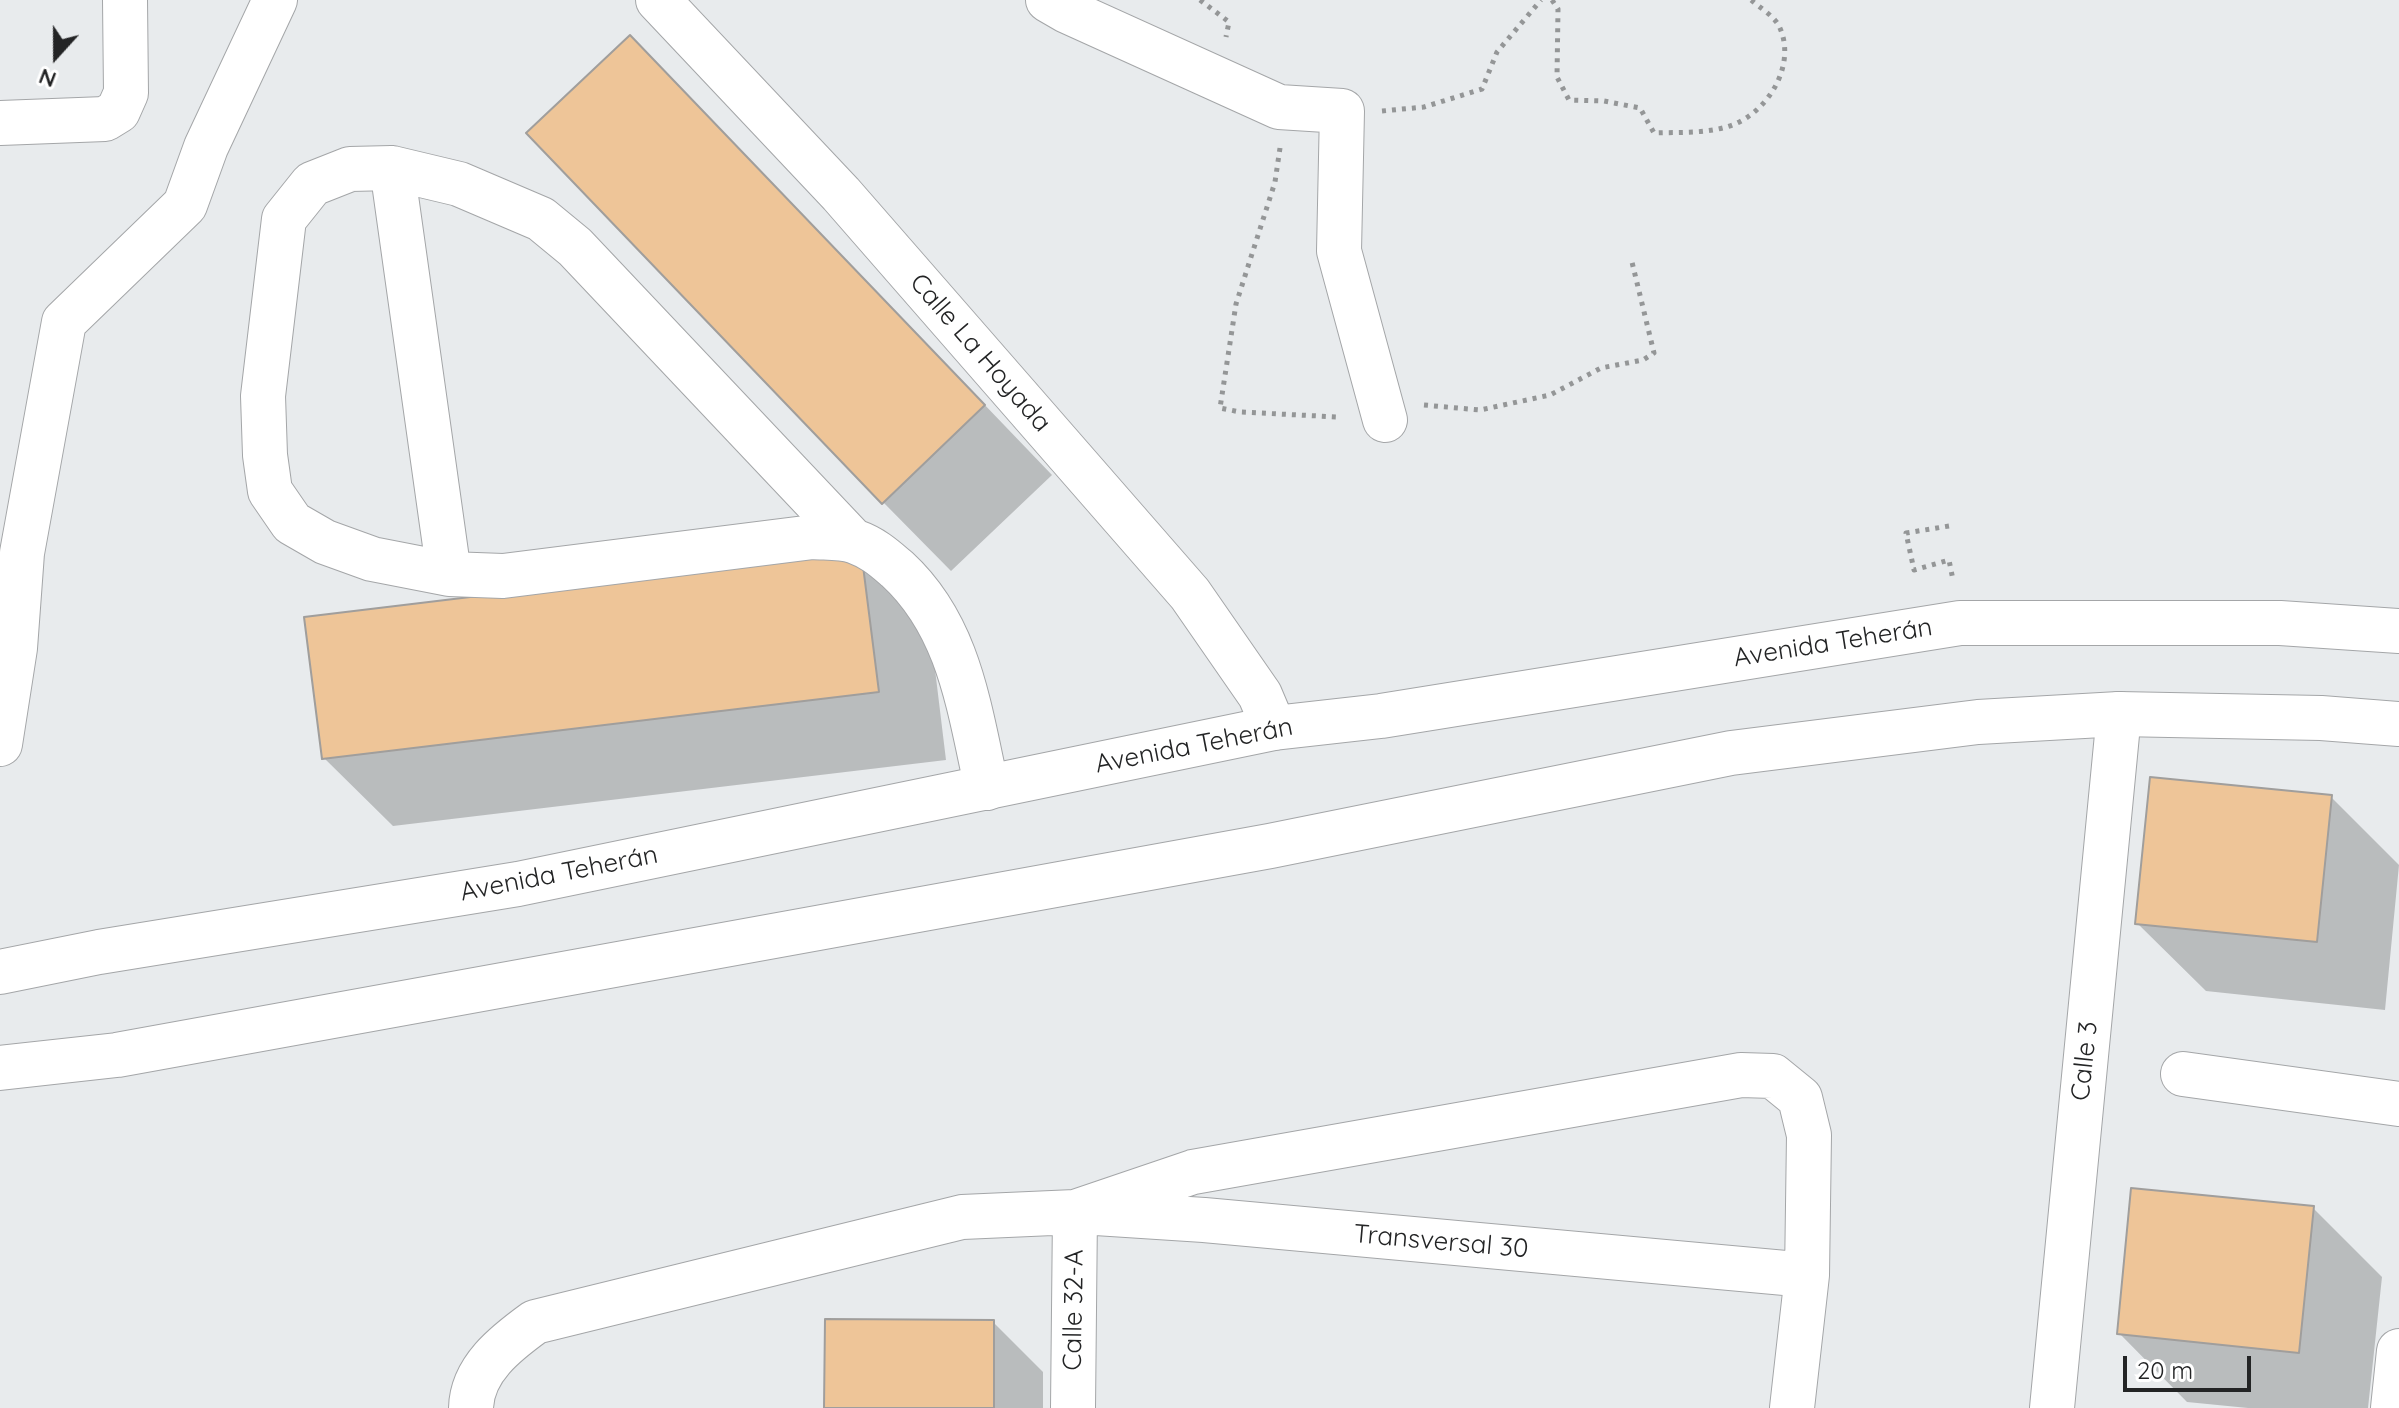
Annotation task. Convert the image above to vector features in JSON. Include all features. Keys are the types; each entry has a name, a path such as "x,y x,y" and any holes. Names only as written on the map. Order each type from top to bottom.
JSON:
{"street":[{"path":"0,123 105,119 118,111 126,93 125,0"},
{"path":"0,744 15,648 22,553 64,322 185,205 206,147 275,0"},
{"name":"Calle La Hoyada","path":"658,0 841,194 1190,594 1260,695 1274,728"},
{"path":"1048,0 1279,107 1342,111 1339,251 1385,420"},
{"path":"853,541 575,247 541,219 459,184 392,168 350,169 312,184 284,219 263,396 270,491 292,523 325,542 372,559 449,574 503,576 813,537 853,541 878,552 914,585 946,633 963,680 987,788"},
{"path":"392,168 449,574"},
{"name":"Avenida Teherán","path":"0,972 99,952 518,884 1274,728 1381,716 1960,623 2280,623 2399,631"},
{"path":"0,1068 117,1055 1270,846 1731,753 1978,722 2119,714 2321,718 2399,724"},
{"name":"Calle 3","path":"2052,1408 2119,714"},
{"path":"2183,1074 2399,1104"},
{"path":"471,1408 471,1391 500,1347 535,1322 962,1217 1075,1212 1193,1172 1741,1075 1773,1076 1800,1098 1809,1135 1807,1275 1792,1408"},
{"path":"1193,1172 1186,1186 1189,1203 1204,1220"},
{"name":"Transversal 30","path":"1075,1212 1204,1220 1807,1275"},
{"name":"Calle 32-A","path":"1073,1408 1075,1212"},
{"path":"2393,1408 2399,1351"}],"path":[{"path":"1200,0 1229,22 1224,48"},
{"path":"1342,111 1372,112 1424,107 1482,89 1497,52 1541,0"},
{"path":"1552,0 1558,9 1557,77 1569,100 1604,101 1640,108 1654,133 1732,126 1754,115 1777,87 1784,52 1778,24 1751,0"},
{"path":"1279,107 1281,143 1275,182 1236,304 1220,408 1240,412 1385,420 1418,404 1480,410 1550,395 1601,368 1643,360 1654,353 1631,258"},
{"path":"1949,526 1906,533 1914,570 1949,560 1954,586"}],"building":[{"path":"630,35 985,405 882,504 526,133"},
{"path":"861,550 879,692 322,759 304,617"},
{"path":"2150,777 2332,795 2317,942 2135,924"},
{"path":"2131,1188 2314,1206 2299,1353 2117,1334"},
{"path":"825,1319 994,1320 994,1408 824,1408"}]}
